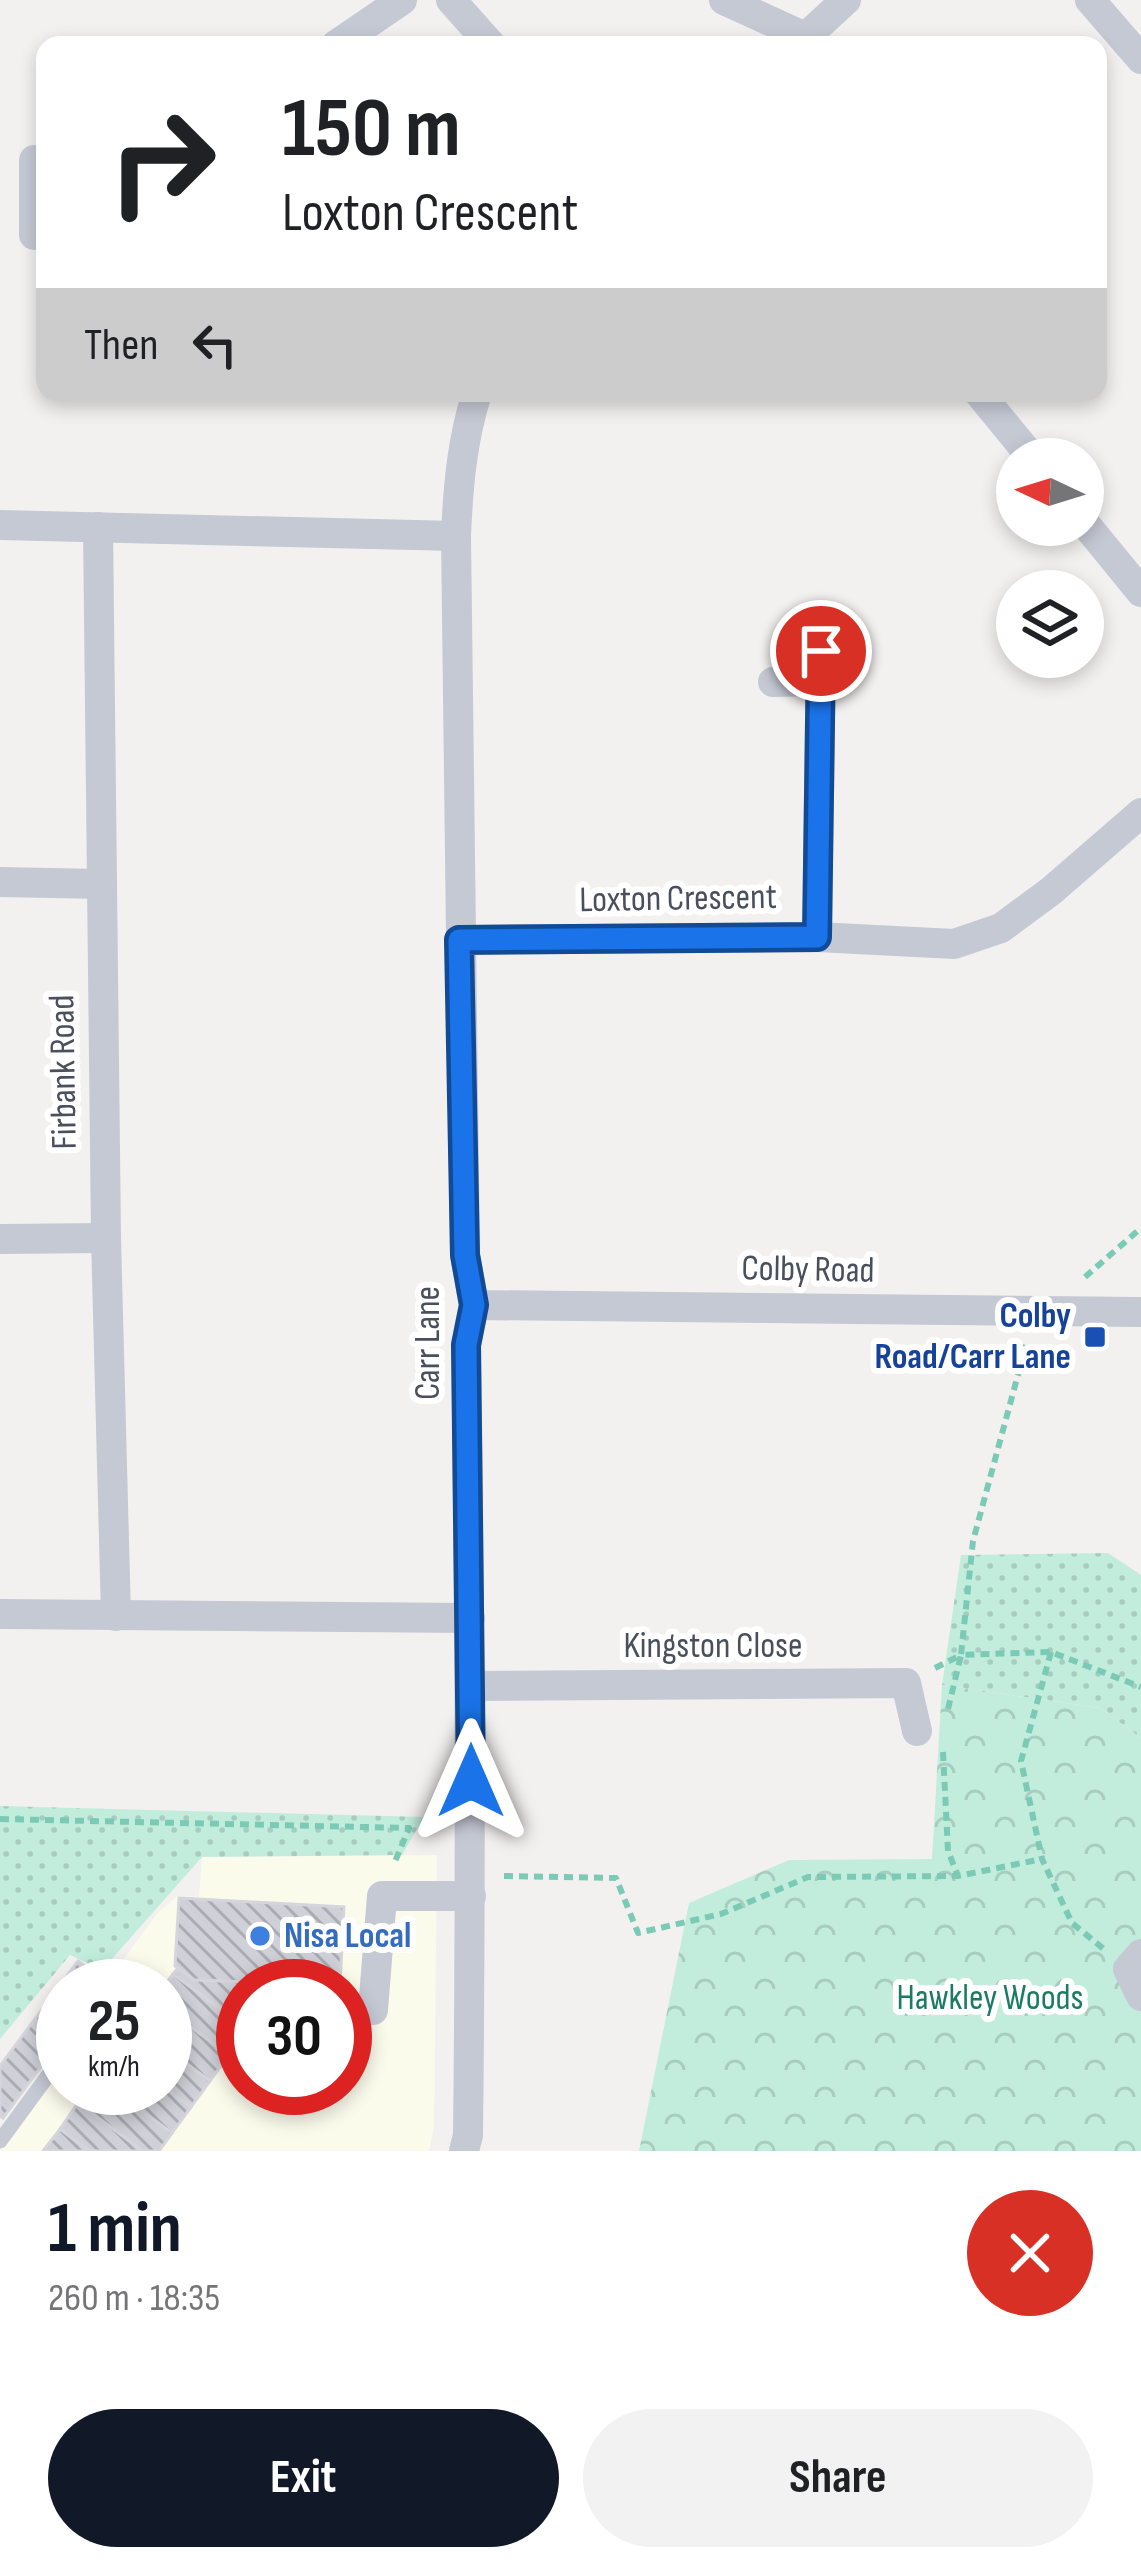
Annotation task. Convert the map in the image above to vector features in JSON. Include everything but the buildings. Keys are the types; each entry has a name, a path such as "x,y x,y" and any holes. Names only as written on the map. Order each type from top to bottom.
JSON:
{"street":[{"path":"349,36 402,0"},
{"path":"451,0 482,36"},
{"path":"724,0 792,36"},
{"path":"806,36 846,0"},
{"path":"1090,0 1141,59"},
{"path":"34,160 36,174"},
{"path":"34,235 36,219"},
{"name":"Carr Lane","path":"464,2151 468,2135 472,1686 466,1345 474,1305 465,1255 456,536 459,476 474,402"},
{"path":"986,402 1016,438"},
{"path":"0,525 456,536"},
{"name":"Firbank Road","path":"98,527 100,884 116,1616"},
{"path":"1103,546 1141,592"},
{"path":"773,682 821,666 817,937"},
{"name":"Loxton Crescent","path":"459,940 817,937 953,944 1001,928 1141,813"},
{"path":"0,882 100,884"},
{"path":"0,1239 106,1238"},
{"name":"Colby Road","path":"474,1305 1141,1312"},
{"path":"0,1614 470,1618"},
{"name":"Kingston Close","path":"472,1686 906,1683 929,1731"},
{"path":"373,2009 382,1895 471,1886"}],"lane":[{"path":"0,2141 36,2092"}],"path":[{"path":"947,1713 961,1655 973,1541 1024,1348 1046,1311 1141,1228"},
{"path":"961,1655 1051,1652 1141,1687"},
{"path":"1051,1652 1021,1760 1042,1859 1072,1923 1136,1973"},
{"path":"929,1731 948,1851 958,1876"},
{"path":"0,1819 409,1828 382,1895"},
{"path":"471,1886 616,1878 638,1933 721,1914 808,1877 958,1876 1042,1859"}],"shaded area":[{"path":"437,1855 434,2127 429,2151 0,2151 0,2128 36,2079 36,2115 192,2115 192,1959 124,1959 157,1914 177,1896 199,1897 202,1857"}],"green space":[{"path":"1108,1553 1141,1575 1141,1738 1100,1708 942,1685 961,1555"},
{"name":"Hawkley Woods","path":"942,1685 1100,1708 1141,1738 1141,2151 639,2151 689,1903 789,1860 932,1859"},
{"path":"0,1806 424,1817 402,1855 202,1857 112,1959 70,1955 36,1959 36,1996 0,2039"}],"place":[{"name":"Colby Road/Carr Lane","path":"1095,1337"},
{"name":"Nisa Local","path":"260,1936"}],"route":[{"path":"471,1781 466,1345 474,1305 465,1255 459,940 817,937 821,651"}]}
